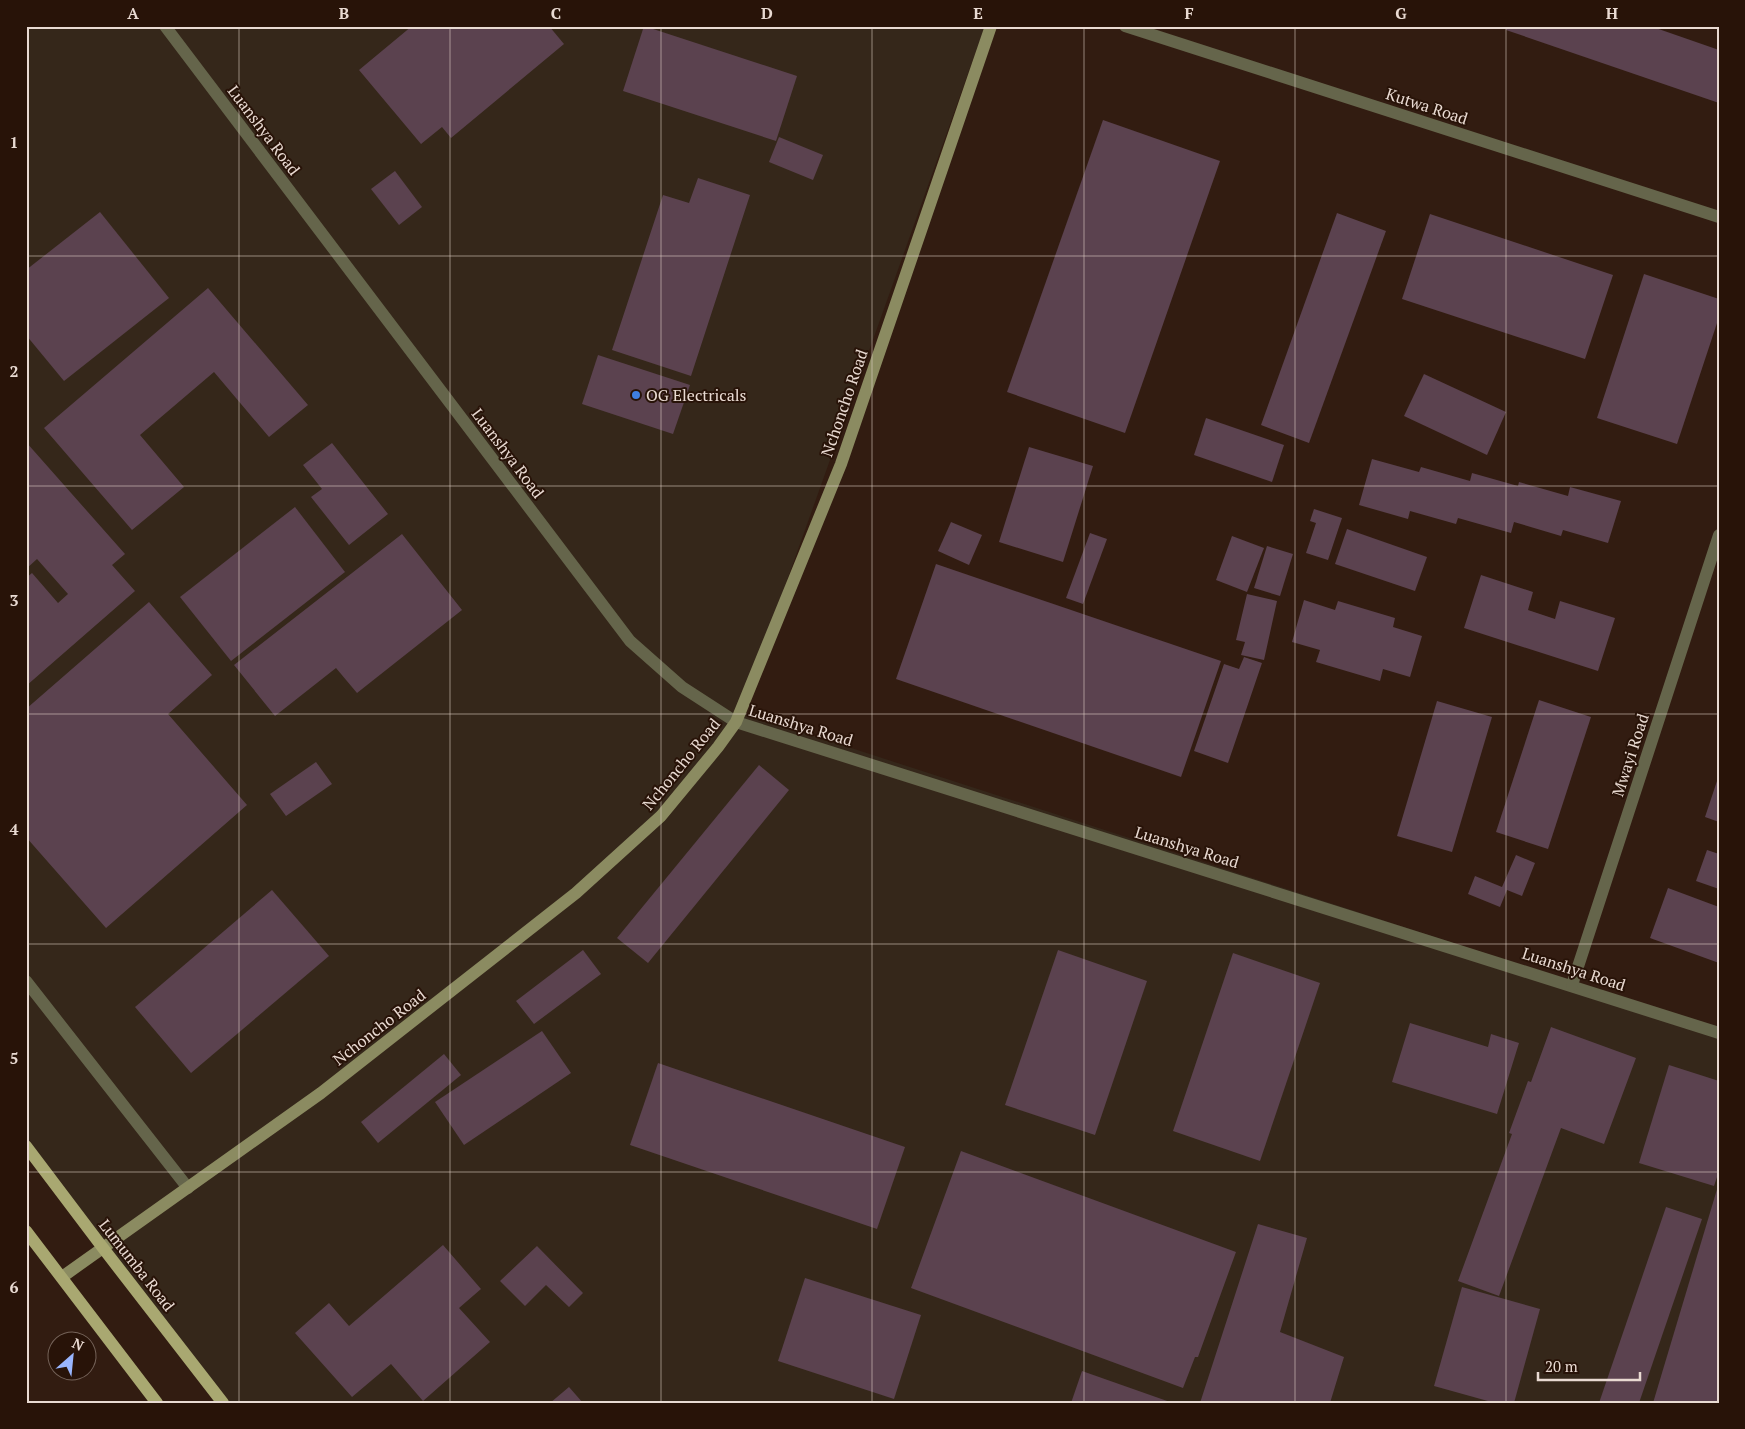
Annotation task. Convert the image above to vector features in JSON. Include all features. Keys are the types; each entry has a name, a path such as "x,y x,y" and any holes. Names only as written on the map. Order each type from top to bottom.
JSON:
{"main road":[{"name":"Lumumba Road","path":"26,1146 223,1403"},
{"path":"26,1231 157,1403"}],"street":[{"name":"Luanshya Road","path":"165,26 630,641 682,687 736,722 1719,1032"},
{"name":"Nchoncho Road","path":"62,1277 321,1093 576,892 661,816 718,747 736,722 841,464 991,26"},
{"name":"Kutwa Road","path":"1125,26 1719,217"},
{"name":"Mwayi Road","path":"1572,985 1719,535"},
{"path":"26,981 188,1188"}],"shaded area":[{"path":"26,26 985,26 740,712 1719,1029 1719,1403 219,1403 26,1145"}],"building":[{"path":"412,26 549,26 564,44 451,138 442,127 421,144 359,70"},
{"path":"644,26 797,76 776,141 623,91"},
{"path":"1507,26 1650,26 1719,50 1719,103 1506,30"},
{"path":"1103,120 1220,161 1125,433 1007,392"},
{"path":"779,137 823,155 813,180 769,162"},
{"path":"395,171 422,207 399,225 371,189"},
{"path":"698,178 750,195 691,376 612,350 663,195 689,203"},
{"path":"100,212 169,298 64,381 26,335 26,270"},
{"path":"1337,213 1386,231 1309,443 1261,425"},
{"path":"1430,214 1613,275 1585,359 1402,299"},
{"path":"1644,274 1719,299 1719,317 1677,444 1597,418"},
{"path":"208,288 308,405 269,437 214,372 140,435 184,487 132,530 44,428"},
{"name":"OG Electricals","path":"598,355 690,385 673,434 582,404"},
{"path":"1424,374 1506,412 1487,455 1404,416"},
{"path":"1206,418 1284,445 1272,482 1194,455"},
{"path":"26,442 125,554 112,565 135,591 26,686 26,578 32,573 58,603 68,594 37,559 26,569"},
{"path":"332,443 388,514 349,545 311,497 322,489 303,465"},
{"path":"1029,447 1093,466 1063,562 999,542"},
{"path":"1372,459 1419,472 1421,467 1470,481 1472,473 1518,486 1519,482 1568,496 1570,487 1621,501 1608,543 1563,530 1561,536 1514,522 1511,533 1458,518 1456,524 1410,511 1408,519 1359,505"},
{"path":"295,507 345,572 231,661 180,597"},
{"path":"1314,509 1342,518 1328,560 1306,553 1316,523 1310,521"},
{"path":"951,522 982,535 969,565 938,551"},
{"path":"1347,529 1427,557 1415,591 1335,564"},
{"path":"1090,533 1107,539 1083,604 1066,598"},
{"path":"402,534 462,610 357,693 336,668 275,716 234,665"},
{"path":"1232,536 1264,548 1247,592 1216,580"},
{"path":"1267,546 1293,554 1280,596 1254,588"},
{"path":"936,564 1221,661 1181,777 896,679"},
{"path":"1481,575 1533,592 1528,610 1555,619 1560,601 1615,618 1598,671 1464,628"},
{"path":"1247,594 1277,601 1264,660 1241,655 1245,642 1236,640"},
{"path":"1304,600 1335,610 1338,601 1395,618 1393,627 1422,636 1410,677 1383,669 1380,681 1316,662 1320,650 1292,642"},
{"path":"149,602 212,675 168,714 247,805 106,928 26,837 26,709"},
{"path":"1244,657 1262,663 1228,763 1194,751 1224,664 1239,669"},
{"path":"1539,700 1591,717 1548,849 1496,832"},
{"path":"1437,701 1492,717 1452,852 1397,836"},
{"path":"316,762 332,784 286,816 270,794"},
{"path":"759,765 789,790 648,963 617,938"},
{"path":"1719,778 1719,822 1705,817"},
{"path":"1707,850 1719,854 1719,889 1696,881"},
{"path":"1516,855 1535,863 1522,896 1507,890 1500,907 1468,894 1475,876 1502,887"},
{"path":"1668,888 1719,907 1719,963 1650,938"},
{"path":"272,890 329,956 191,1073 135,1007"},
{"path":"583,950 601,974 534,1024 516,1001"},
{"path":"1058,950 1147,981 1095,1135 1005,1105"},
{"path":"1233,953 1320,983 1260,1161 1173,1131"},
{"path":"1410,1023 1488,1047 1491,1034 1519,1043 1497,1114 1392,1082"},
{"path":"1551,1027 1636,1058 1604,1144 1561,1128 1499,1296 1458,1281 1512,1134 1509,1133 1528,1081 1531,1082"},
{"path":"542,1031 571,1073 464,1145 435,1102"},
{"path":"444,1054 461,1075 378,1143 361,1122"},
{"path":"658,1063 905,1147 877,1229 630,1145"},
{"path":"1669,1065 1719,1081 1719,1171 1714,1186 1639,1163"},
{"path":"961,1151 1236,1252 1198,1357 1195,1357 1183,1388 911,1288"},
{"path":"1718,1186 1719,1403 1653,1403"},
{"path":"1666,1207 1702,1219 1639,1403 1599,1403"},
{"path":"1258,1224 1307,1238 1280,1332 1344,1357 1330,1403 1200,1403"},
{"path":"443,1245 481,1289 459,1308 490,1342 423,1401 391,1364 352,1397 295,1333 329,1303 349,1326"},
{"path":"537,1246 583,1293 569,1307 546,1285 525,1306 500,1281"},
{"path":"805,1278 921,1315 894,1399 778,1361"},
{"path":"1462,1287 1540,1309 1514,1403 1495,1403 1434,1386"},
{"path":"1082,1371 1170,1402 1170,1403 1071,1403"},
{"path":"569,1387 583,1403 550,1403"}],"place":[{"name":"OG Electricals","path":"636,395"}]}
